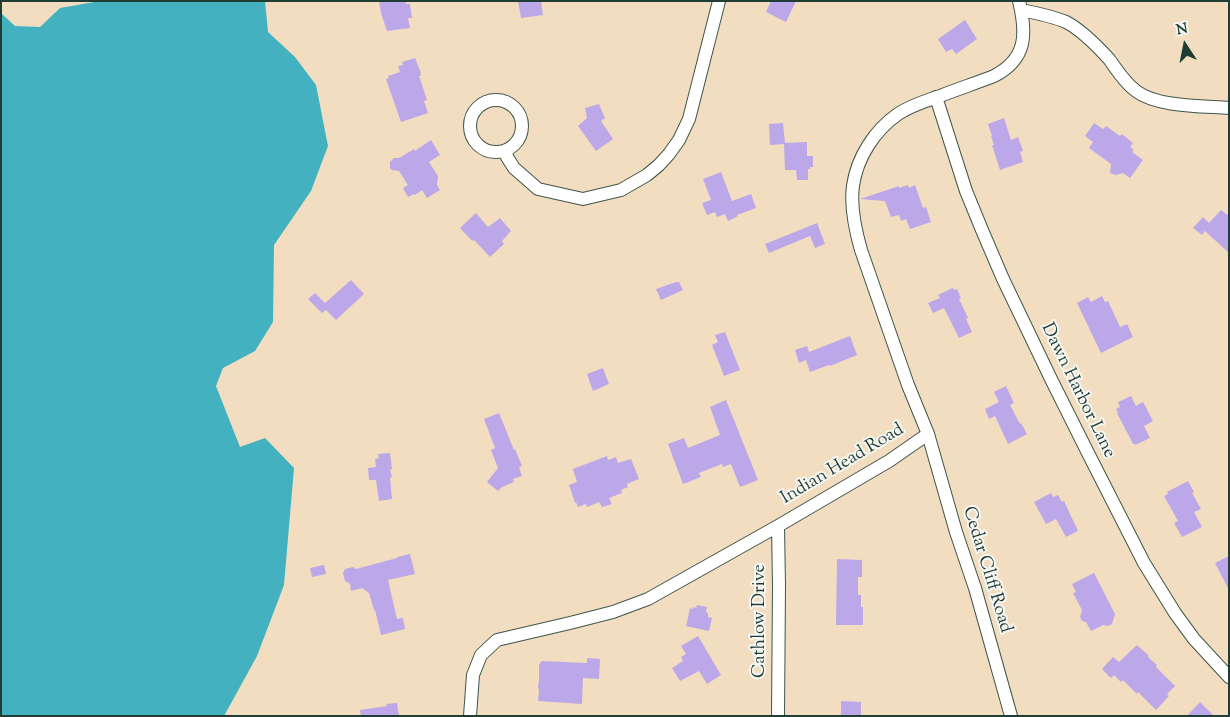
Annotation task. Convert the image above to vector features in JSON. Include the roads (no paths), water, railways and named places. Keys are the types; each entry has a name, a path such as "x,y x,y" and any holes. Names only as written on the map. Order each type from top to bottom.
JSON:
{"street":[{"path":"506,150 507,157 514,168 538,189 583,199 621,190 647,175 669,154 679,140 689,120 719,1"},
{"path":"1020,6 1065,22 1076,28 1108,58 1122,78 1136,91 1152,99 1187,105 1229,108"},
{"name":"Indian Head Road","path":"470,716 473,675 481,655 497,640 570,624 614,612 648,599 889,461 928,434 908,385 861,250 852,210 852,186 863,153 884,126 898,114 917,104 994,76 1003,72 1011,65 1020,52 1024,37 1020,6"},
{"name":"Dawn Harbor Lane","path":"936,97 966,191 976,215 1007,288 1079,436 1144,563 1175,613 1194,640 1229,677"},
{"path":"498,100 509,103 518,111 522,122 521,133 515,143 506,150 494,152 483,148 474,140 470,130 471,118 477,108 486,102 498,100"},
{"name":"Cedar Cliff Road","path":"928,434 956,532 975,588 1011,716"},
{"name":"Cathlow Drive","path":"778,526 778,716"}],"water":[{"path":"100,1 265,1 268,32 295,57 316,85 328,146 311,191 274,245 273,322 255,351 223,368 216,386 240,447 265,438 294,468 284,585 257,656 224,716 1,716 1,13 15,26 40,27 60,8"}]}
